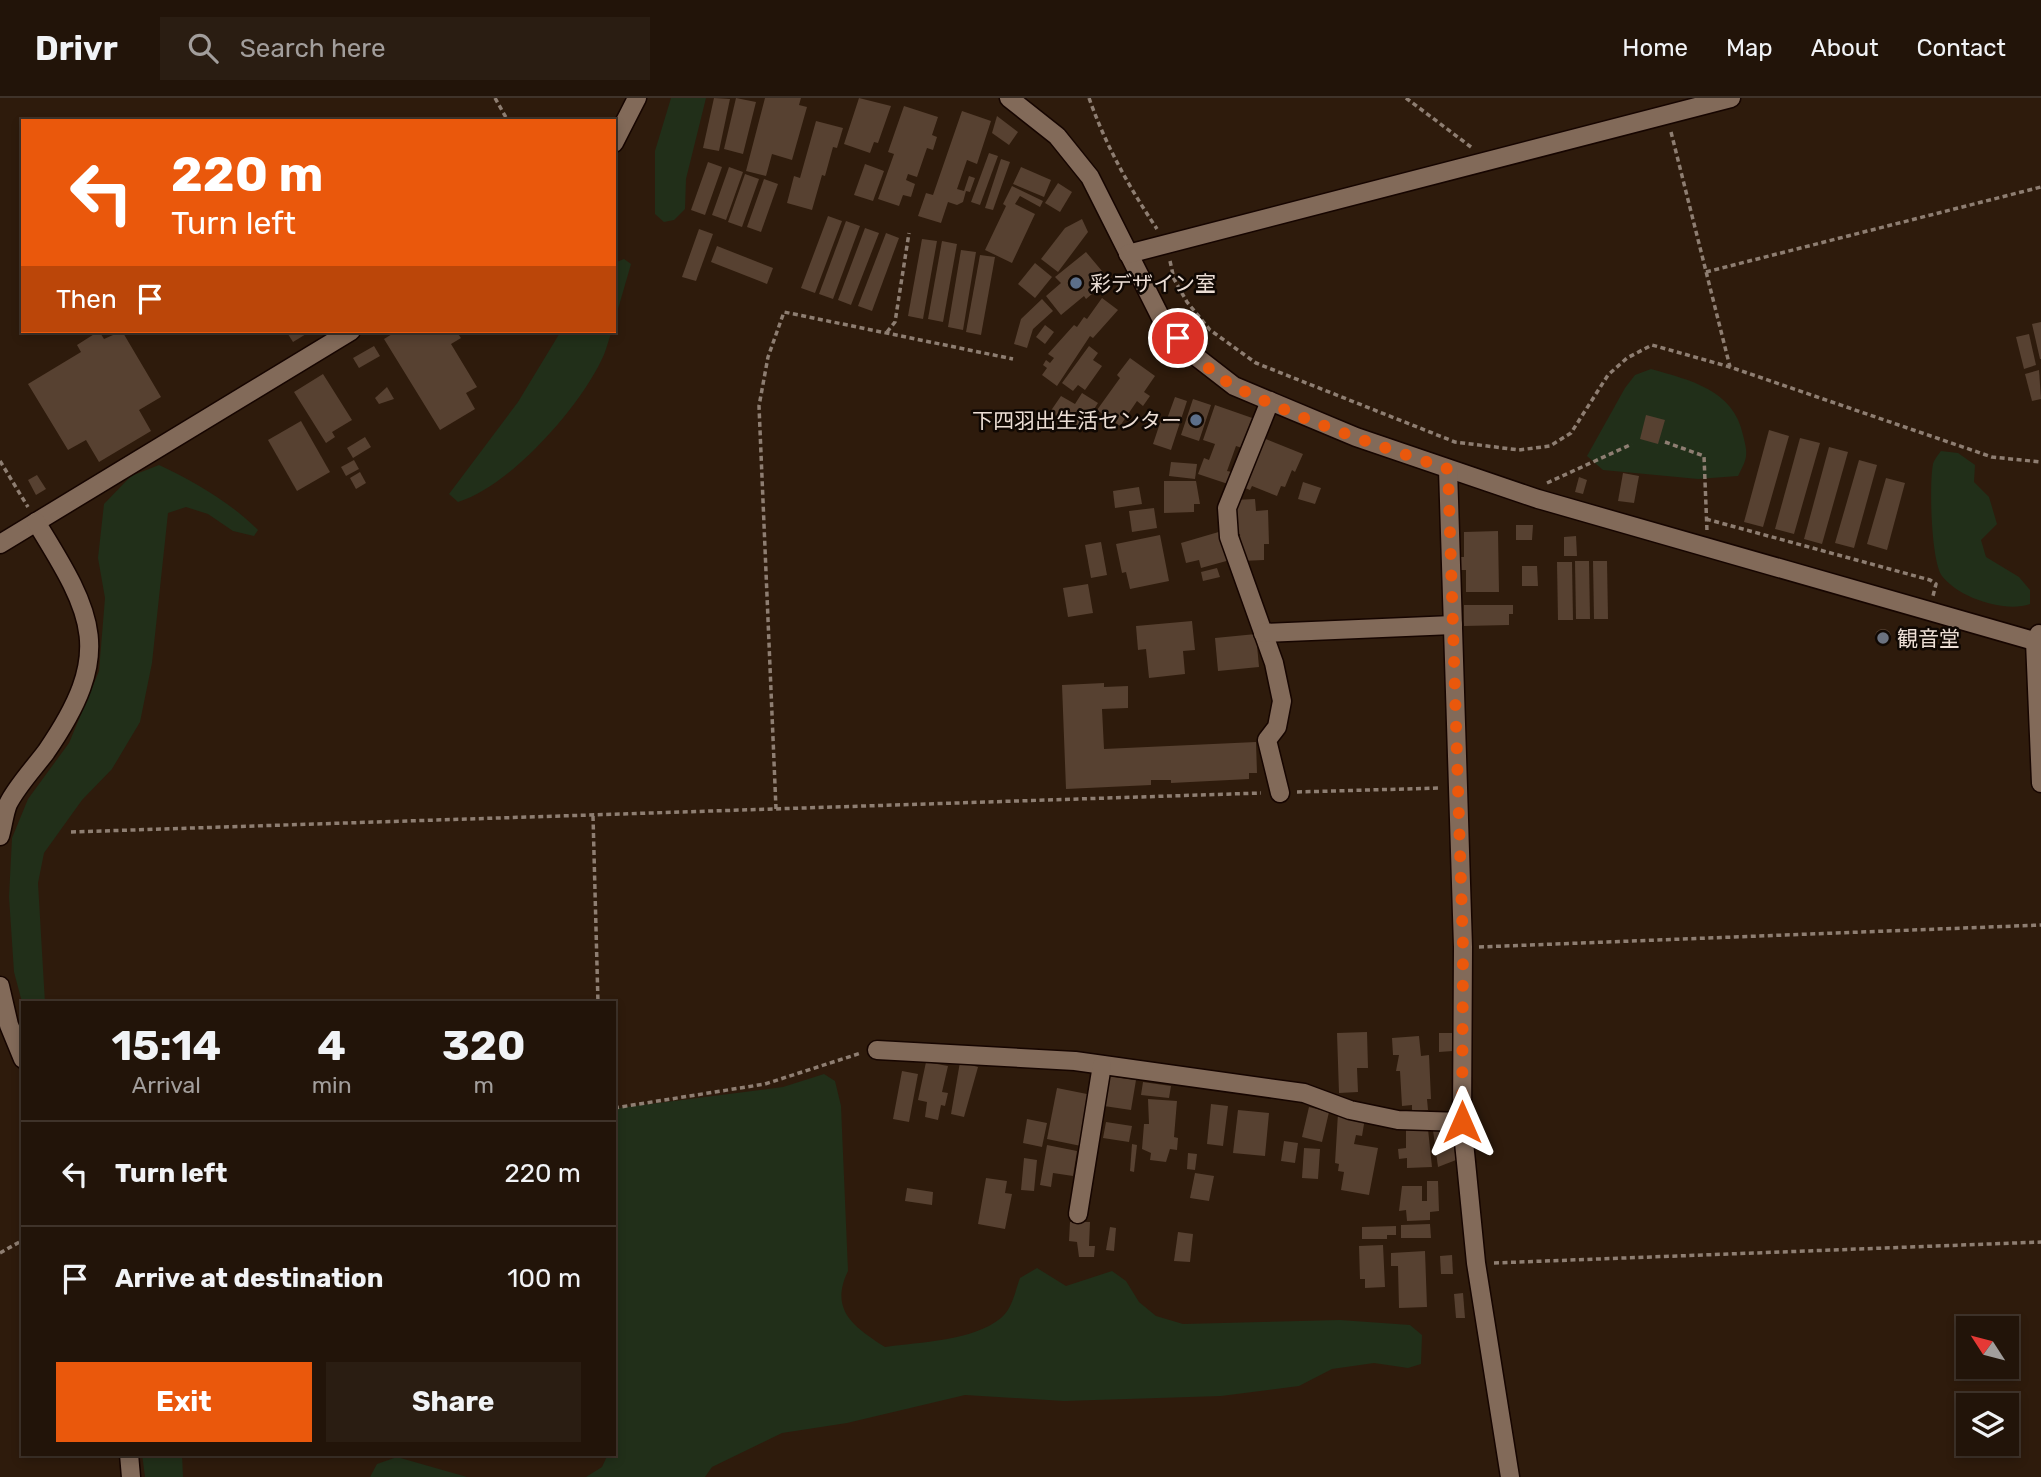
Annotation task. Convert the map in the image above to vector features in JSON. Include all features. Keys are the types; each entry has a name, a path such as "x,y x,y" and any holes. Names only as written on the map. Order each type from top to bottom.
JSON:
{"street":[{"path":"616,139 637,98"},
{"path":"1009,98 1057,136 1084,169 1162,320 1194,355 1234,386 1356,437 1523,494 1928,611 2039,638 2041,783"},
{"path":"1128,254 1731,98"},
{"path":"0,544 348,333"},
{"path":"1270,401 1227,508 1229,537 1263,633 1282,701 1277,727 1267,740 1280,793"},
{"path":"1448,469 1463,947 1462,1122 1476,1263 1510,1477"},
{"path":"0,836 8,804 76,703 91,663 85,613 73,582 36,522"},
{"path":"1263,633 1453,625"},
{"path":"0,986 9,1025 21,1054"},
{"path":"877,1050 1102,1065 1304,1093 1350,1110 1398,1120 1462,1122"},
{"path":"1078,1214 1102,1065"},
{"path":"129,1456 131,1477"}],"path":[{"path":"495,98 507,119"},
{"path":"1089,98 1102,135 1131,190 1167,243 1174,279 1187,302 1210,330 1256,363 1455,442 1519,450 1550,446 1571,433 1608,375 1627,358 1652,345 1730,367 1993,457 2041,462"},
{"path":"1406,98 1490,160"},
{"path":"1667,114 1730,367"},
{"path":"1706,272 2041,187"},
{"path":"886,333 895,322 909,233"},
{"path":"776,809 759,406 768,357 784,312 1013,359"},
{"path":"1665,442 1704,457 1707,548"},
{"path":"1523,494 1632,444"},
{"path":"0,461 36,522"},
{"path":"1706,519 1930,580 1936,584 1928,611"},
{"path":"71,832 1458,787"},
{"path":"593,815 598,1001"},
{"path":"1463,947 2041,925"},
{"path":"616,1108 765,1084 842,1058 877,1050"},
{"path":"0,1253 21,1241"},
{"path":"1476,1263 2041,1241"}],"green space":[{"path":"671,98 706,98 686,179 685,209 674,220 664,222 655,214 655,151"},
{"path":"624,259 631,264 616,316 616,262"},
{"path":"560,333 611,333 603,358 590,380 540,444 499,480 478,494 458,502 449,494 518,402"},
{"path":"1651,369 1708,389 1730,407 1738,420 1746,452 1738,476 1698,479 1603,470 1587,456 1625,388 1635,375"},
{"path":"1941,451 1958,453 1975,465 1974,482 1989,497 1997,524 1981,540 1986,557 2019,577 2030,590 2030,604 2008,607 1983,602 1959,591 1942,576 1935,555 1931,504 1933,464"},
{"path":"159,465 211,493 236,510 258,530 254,536 233,531 208,514 186,507 168,513 152,663 140,722 112,769 82,800 44,853 38,883 45,1001 22,1001 14,972 9,897 12,838 28,799 69,743 99,671 105,598 98,558 104,504 131,476"},
{"path":"824,1074 835,1081 841,1106 848,1271 841,1297 843,1307 855,1324 885,1347 961,1336 989,1326 1008,1309 1020,1278 1037,1268 1066,1286 1112,1271 1126,1281 1139,1302 1156,1316 1183,1324 1340,1320 1410,1325 1422,1335 1421,1364 1408,1368 1374,1363 1332,1369 1299,1386 1221,1396 1064,1401 965,1395 847,1423 782,1433 712,1467 705,1477 586,1477 602,1467 607,1456 616,1456 616,1111 619,1108 783,1087"},
{"path":"142,1456 182,1456 183,1477 145,1477"},
{"path":"397,1457 467,1477 370,1477 377,1464"}],"building":[{"path":"714,98 730,99 719,151 703,148"},
{"path":"736,98 756,102 743,154 724,149"},
{"path":"765,98 801,98 799,105 807,107 792,160 772,154 766,176 746,171"},
{"path":"859,98 891,106 878,143 874,142 870,153 844,144"},
{"path":"904,106 938,117 932,135 937,137 933,150 927,148 917,177 908,174 906,180 915,184 911,197 903,195 899,206 878,199 894,154 888,152"},
{"path":"962,111 991,121 977,164 967,160 957,189 964,191 969,176 975,178 970,192 966,191 963,202 957,205 948,202 941,223 918,216 926,193 933,195"},
{"path":"997,116 1018,132 1009,145 992,133"},
{"path":"816,121 843,128 837,148 833,147 825,176 822,175 812,210 787,203 794,176 800,178"},
{"path":"989,153 998,156 980,205 971,202"},
{"path":"1001,159 1010,162 993,210 985,208"},
{"path":"708,162 722,167 705,215 691,210"},
{"path":"865,164 884,171 873,201 854,195"},
{"path":"729,167 743,172 726,220 712,215"},
{"path":"1021,167 1051,180 1044,197 1013,184"},
{"path":"745,174 759,179 742,227 728,222"},
{"path":"764,179 778,184 761,232 747,227"},
{"path":"1058,183 1072,192 1060,212 1045,203"},
{"path":"1012,186 1043,201 1040,207 1020,196 1015,204 1035,214 1012,263 985,250 1006,206 1003,204"},
{"path":"828,216 842,221 815,293 801,288"},
{"path":"1082,219 1088,232 1058,272 1041,259 1065,228"},
{"path":"846,221 860,226 833,299 819,294"},
{"path":"865,228 879,233 851,305 838,300"},
{"path":"699,229 713,234 696,281 682,277"},
{"path":"886,233 899,238 872,311 858,306"},
{"path":"922,239 937,241 923,319 908,316"},
{"path":"942,241 957,244 943,322 928,319"},
{"path":"717,246 773,268 767,284 711,262"},
{"path":"961,250 976,252 963,330 948,327"},
{"path":"1086,252 1107,277 1086,299 1084,296 1061,315 1046,296 1061,283 1055,277"},
{"path":"980,255 995,257 981,335 966,332"},
{"path":"1035,263 1052,277 1035,298 1018,284"},
{"path":"1102,298 1118,310 1093,338 1090,336 1057,386 1042,375 1047,368 1043,365 1046,360 1050,363 1054,358 1048,354 1074,325 1077,327 1084,317 1087,319"},
{"path":"1042,299 1053,311 1033,329 1027,348 1014,344 1021,319"},
{"path":"2041,322 2041,359 2040,359 2032,324"},
{"path":"1045,325 1054,332 1045,344 1036,337"},
{"path":"96,333 100,333 104,339 123,333 161,397 139,410 151,431 99,462 86,440 68,450 28,384 81,352 77,345"},
{"path":"287,333 308,333 293,342"},
{"path":"394,333 457,333 461,338 451,344 477,387 466,393 475,409 440,430 384,339"},
{"path":"2029,334 2036,365 2024,369 2016,337"},
{"path":"374,346 380,356 359,368 353,358"},
{"path":"1089,346 1098,353 1093,360 1102,366 1085,390 1078,385 1073,391 1062,383"},
{"path":"1130,358 1155,376 1144,392 1150,396 1143,406 1137,401 1120,426 1097,410 1120,378 1117,375"},
{"path":"2039,370 2041,399 2032,401 2025,374"},
{"path":"323,374 352,420 332,432 335,437 326,443 294,392"},
{"path":"387,387 394,399 379,404 375,398"},
{"path":"1082,393 1098,403 1080,431 1050,412 1061,396 1075,404"},
{"path":"1175,397 1187,401 1171,450 1153,444 1162,417 1167,419"},
{"name":"下四羽出生活センター","path":"1193,399 1211,405 1199,441 1181,435"},
{"path":"1215,405 1258,420 1250,442 1244,440 1242,448 1236,446 1227,471 1232,472 1228,484 1198,474 1204,458 1209,460 1215,444 1203,440"},
{"path":"1646,415 1665,420 1658,444 1640,439"},
{"path":"301,421 330,472 297,491 268,440"},
{"path":"1769,430 1789,436 1763,527 1744,522"},
{"path":"365,437 371,447 353,458 347,448"},
{"path":"1263,438 1303,454 1295,472 1292,470 1285,487 1281,486 1277,496 1252,486 1250,490 1243,487"},
{"path":"1800,438 1820,443 1794,534 1775,529"},
{"path":"1829,447 1848,452 1822,544 1804,539"},
{"path":"354,460 359,469 346,476 341,467"},
{"path":"1859,460 1877,465 1854,548 1835,543"},
{"path":"1171,462 1197,464 1195,479 1169,476"},
{"path":"360,472 366,483 356,489 350,478"},
{"path":"1623,473 1639,476 1634,503 1618,501"},
{"path":"37,475 46,489 36,495 28,480"},
{"path":"1579,477 1587,480 1583,494 1575,492"},
{"path":"1886,478 1905,483 1887,550 1867,544"},
{"path":"1164,481 1196,481 1200,504 1194,504 1194,512 1164,513"},
{"path":"1303,482 1321,488 1315,504 1298,499"},
{"path":"1139,487 1142,504 1115,508 1113,491"},
{"path":"1255,499 1256,511 1268,510 1269,544 1264,544 1264,560 1241,561 1240,534 1235,534 1234,500"},
{"path":"1154,508 1157,528 1132,532 1129,511"},
{"path":"1516,525 1533,525 1532,540 1516,540"},
{"path":"1222,531 1230,560 1201,568 1199,560 1186,563 1181,543"},
{"path":"1498,531 1499,592 1466,592 1466,570 1461,570 1464,532"},
{"path":"1160,535 1169,581 1130,589 1126,572 1122,573 1116,544"},
{"path":"1576,536 1577,556 1564,556 1564,537"},
{"path":"1101,542 1107,575 1091,578 1085,545"},
{"path":"1575,561 1589,561 1590,619 1576,619"},
{"path":"1593,561 1607,561 1608,619 1594,619"},
{"path":"1557,562 1572,562 1573,620 1558,620"},
{"path":"1522,566 1537,566 1538,586 1522,586"},
{"path":"1217,568 1220,577 1203,581 1201,572"},
{"path":"1088,584 1093,613 1068,617 1063,588"},
{"path":"1464,605 1513,605 1513,614 1509,614 1509,625 1464,626"},
{"path":"1192,621 1195,650 1183,651 1185,674 1149,678 1146,649 1138,650 1136,626"},
{"name":"観音堂","path":"1883,629 1889,631 1889,643 1883,645 1877,643 1875,637 1877,631"},
{"path":"1256,634 1259,667 1218,671 1215,638"},
{"path":"1104,683 1104,687 1128,686 1128,708 1102,709 1104,749 1256,742 1257,773 1249,773 1249,779 1171,783 1171,780 1151,780 1151,785 1066,789 1062,685"},
{"path":"1367,1032 1368,1068 1357,1068 1358,1092 1339,1093 1337,1033"},
{"path":"1439,1033 1453,1033 1453,1051 1439,1052"},
{"path":"1419,1036 1421,1056 1429,1055 1431,1099 1427,1099 1428,1110 1412,1111 1412,1105 1402,1106 1400,1071 1396,1071 1399,1055 1393,1055 1392,1038"},
{"path":"926,1062 948,1066 942,1092 948,1093 945,1106 941,1105 938,1120 925,1117 927,1102 918,1100"},
{"path":"960,1062 978,1067 964,1117 951,1114"},
{"path":"902,1071 918,1074 909,1122 893,1119"},
{"path":"1108,1076 1136,1080 1131,1110 1104,1106"},
{"path":"1143,1082 1171,1086 1169,1098 1141,1095"},
{"path":"1057,1088 1092,1095 1081,1146 1047,1139"},
{"path":"1148,1099 1177,1101 1174,1137 1178,1138 1177,1150 1170,1149 1166,1162 1150,1160 1151,1153 1142,1149 1144,1124 1149,1124"},
{"path":"1211,1104 1228,1106 1223,1146 1207,1144"},
{"path":"1309,1107 1329,1112 1322,1142 1302,1137"},
{"path":"1238,1110 1269,1113 1265,1156 1233,1153"},
{"path":"1338,1113 1365,1118 1362,1136 1356,1135 1354,1144 1378,1148 1369,1195 1341,1190 1344,1172 1338,1171 1339,1164 1335,1163"},
{"path":"1027,1119 1047,1123 1042,1147 1023,1143"},
{"path":"1106,1122 1132,1126 1129,1142 1103,1138"},
{"path":"1451,1127 1456,1160 1438,1167 1433,1130"},
{"path":"1428,1129 1432,1167 1407,1168 1407,1158 1399,1159 1398,1149 1406,1148 1406,1130"},
{"path":"1284,1141 1298,1143 1295,1163 1281,1161"},
{"path":"1132,1144 1137,1145 1134,1172 1130,1171"},
{"path":"1047,1145 1077,1151 1073,1176 1053,1173 1051,1187 1040,1185"},
{"path":"1304,1148 1320,1149 1318,1179 1302,1178"},
{"path":"1188,1153 1197,1154 1195,1170 1187,1169"},
{"path":"1024,1158 1037,1160 1034,1191 1021,1190"},
{"path":"1195,1173 1214,1176 1209,1201 1190,1198"},
{"path":"986,1178 1007,1181 1005,1193 1012,1194 1005,1229 978,1224"},
{"path":"1427,1181 1438,1181 1439,1211 1430,1212 1430,1220 1407,1221 1406,1210 1399,1211 1402,1186 1422,1186 1422,1201 1427,1201"},
{"path":"907,1188 933,1192 932,1205 905,1201"},
{"path":"1070,1222 1090,1222 1089,1246 1095,1246 1094,1257 1079,1257 1077,1242 1069,1241"},
{"path":"1430,1224 1431,1238 1401,1238 1401,1225"},
{"path":"1396,1226 1396,1235 1387,1235 1387,1239 1362,1239 1362,1227"},
{"path":"1110,1227 1116,1228 1114,1251 1106,1250"},
{"path":"1178,1232 1193,1234 1190,1262 1174,1261"},
{"path":"1383,1245 1385,1287 1365,1288 1365,1279 1360,1279 1359,1246"},
{"path":"1425,1251 1427,1307 1399,1308 1398,1266 1391,1266 1391,1253"},
{"path":"1452,1255 1453,1274 1441,1274 1440,1256"},
{"path":"1463,1293 1465,1318 1456,1318 1454,1294"}],"place":[{"name":"彩デザイン室","path":"1076,283"},
{"name":"下四羽出生活センター","path":"1196,420"},
{"name":"観音堂","path":"1883,638"}],"route":[{"path":"1178,338 1194,355 1234,386 1356,437 1448,469 1463,947 1462,1122"}]}
